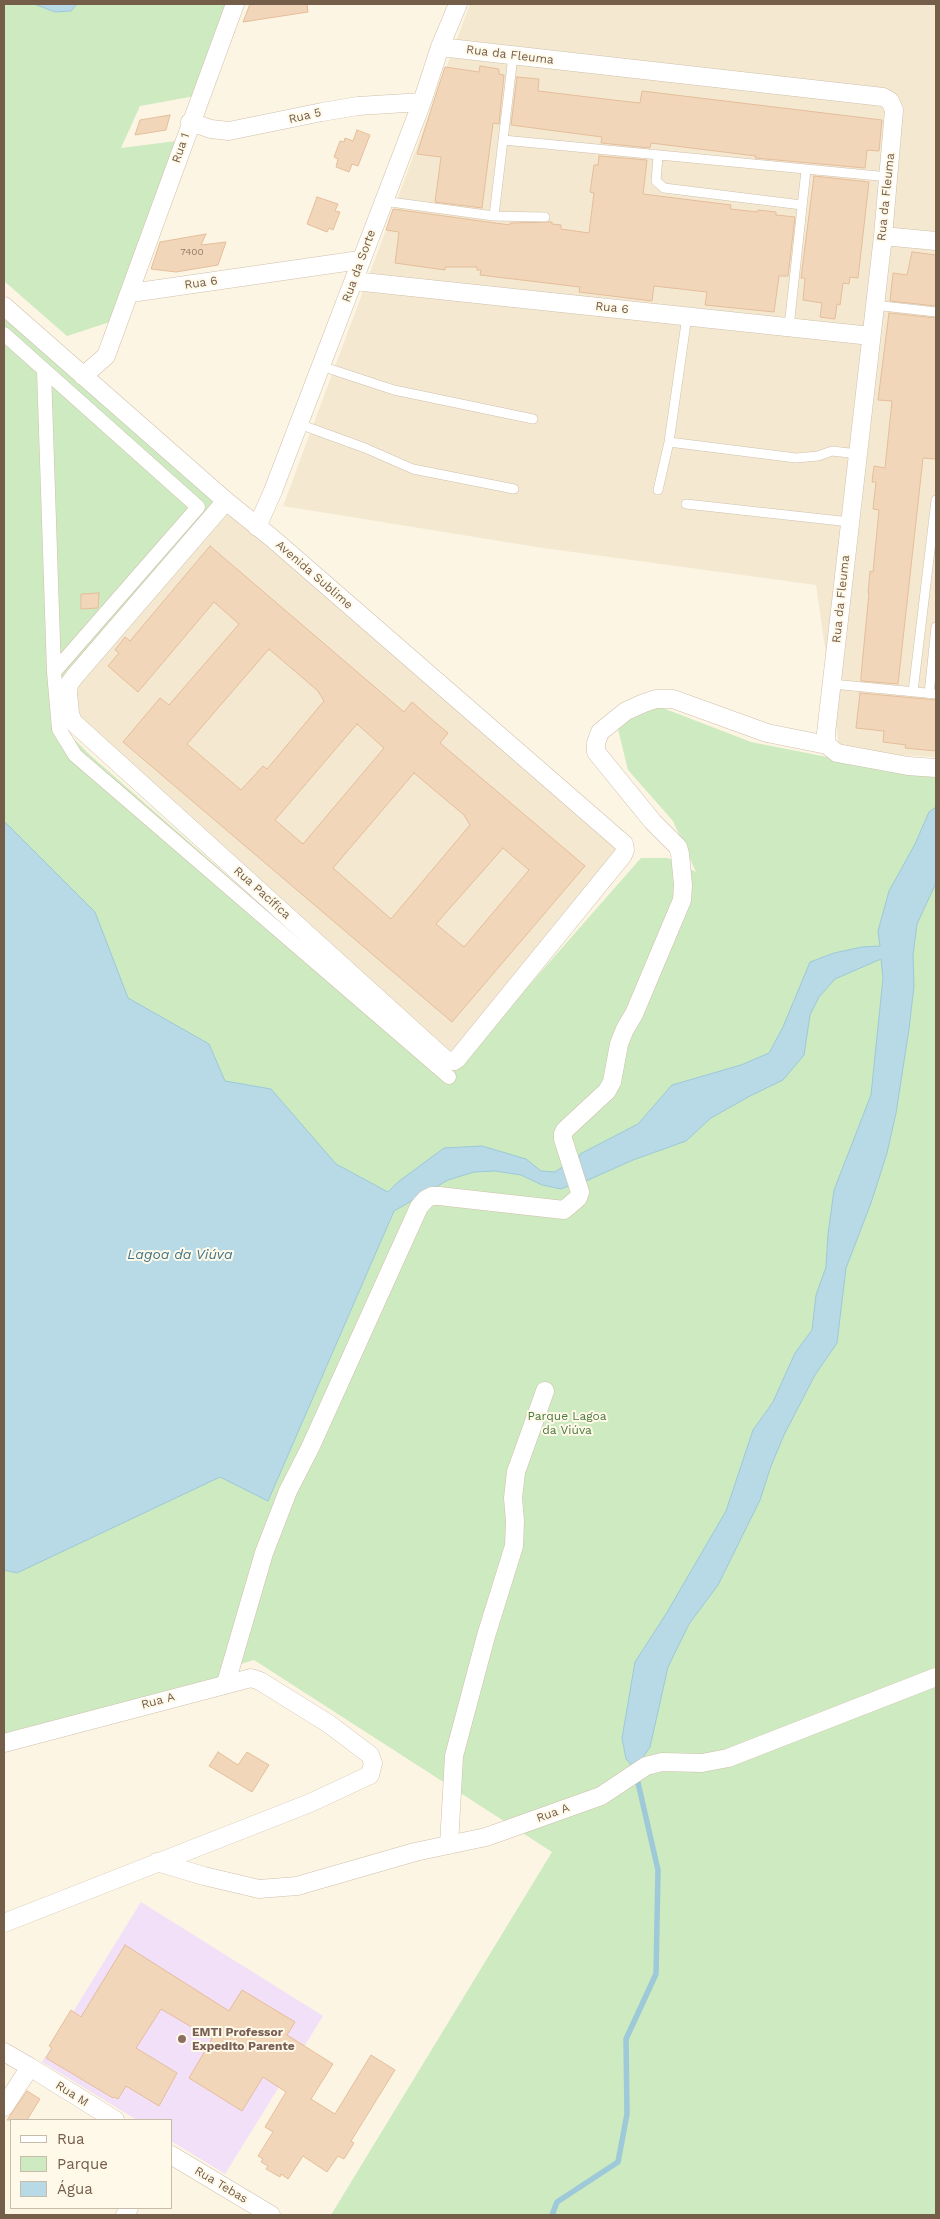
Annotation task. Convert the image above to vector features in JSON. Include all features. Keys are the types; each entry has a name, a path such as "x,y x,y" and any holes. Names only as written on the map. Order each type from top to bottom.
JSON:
{"street":[{"name":"Rua 1","path":"83,376 106,356 190,122 235,4"},
{"name":"Rua da Sorte","path":"258,527 354,281 360,260 458,4"},
{"name":"Rua da Fleuma","path":"440,47 883,97 890,101 894,110 883,236 826,733 827,744"},
{"name":"Rua 5","path":"190,122 211,129 228,131 358,106 422,102"},
{"path":"883,236 936,241"},
{"name":"Rua 6","path":"130,293 360,260"},
{"name":"Rua 6","path":"354,281 871,336"},
{"name":"Avenida Sublime","path":"4,306 226,501 624,844"},
{"path":"4,334 198,507 54,672"},
{"path":"44,370 54,672 59,729 75,755 449,1077"},
{"name":"Rua Pacífica","path":"226,501 69,684 70,714 73,722 446,1060 450,1062 457,1059 623,855 625,850 624,844"},
{"path":"226,1683 264,1553 288,1491 310,1448 419,1207 426,1199 432,1196 439,1196 564,1210 578,1198 580,1192 562,1139 563,1134 607,1090 612,1082 619,1044 650,977 682,900 683,885 678,847 653,822 596,752 596,743 600,732 626,711 644,702 656,699 673,699 767,733 827,744 837,753 908,766 936,768"},
{"path":"449,1845 454,1756 486,1636 514,1546 515,1521 513,1498 516,1472 544,1391"},
{"name":"Rua A","path":"156,1862 259,1889 297,1886 416,1852 486,1837 601,1796 639,1770 662,1762 702,1763 728,1758 936,1677"},
{"name":"Rua A","path":"4,1743 226,1683 251,1678 260,1681 329,1724 373,1759 373,1770 370,1775 310,1803 4,1922"},
{"name":"Rua M","path":"4,2052 113,2119"},
{"path":"4,2107 30,2067"},
{"name":"Rua Tebas","path":"172,2156 271,2215"}],"lane":[{"path":"494,216 513,56"},
{"path":"503,140 658,157 888,177"},
{"path":"658,157 656,181 664,188 802,204"},
{"path":"789,327 806,170"},
{"path":"383,201 494,216 545,217"},
{"path":"874,305 936,312"},
{"path":"658,490 669,442 687,316"},
{"path":"321,366 394,390 533,418"},
{"path":"299,424 365,448 413,469 514,489"},
{"path":"669,442 796,458 818,456 832,451 858,454"},
{"path":"913,692 936,500"},
{"path":"686,504 850,522"},
{"path":"832,684 932,694 936,627"}],"shaded area":[{"path":"470,4 936,4 936,757 840,752 816,585 543,548 283,506"},
{"path":"226,501 624,844 457,1059 73,722 75,676"},
{"name":"EMTI Professor Expedito Parente","path":"141,1902 323,2016 225,2174 172,2142 172,2119 135,2119 42,2062"}],"green space":[{"path":"4,4 34,4 55,12 71,11 77,4 229,4 195,96 140,106 121,148 176,141 113,321 67,336 4,281"},
{"name":"Parque Lagoa da Viúva","path":"4,317 215,503 64,675 69,734 90,755 452,1073 641,858 668,858 696,872 673,821 628,770 616,721 660,707 751,742 898,771 936,772 936,2215 331,2215 552,1852 254,1660 231,1667 226,1683 4,1743"}],"water":[{"path":"34,4 77,4 71,11 55,12"},
{"path":"936,807 936,883 917,924 913,955 914,986 896,1113 887,1153 871,1203 846,1268 837,1343 815,1375 784,1435 760,1500 718,1585 689,1624 668,1667 650,1747 635,1769 626,1759 622,1738 635,1662 666,1614 726,1511 753,1430 773,1402 795,1353 812,1330 816,1295 826,1267 834,1190 871,1095 883,978 881,959 835,979 819,997 810,1015 804,1055 783,1080 711,1118 686,1141 633,1160 586,1181 578,1160 580,1154 638,1124 672,1085 741,1065 769,1053 783,1027 810,962 834,953 862,947 880,946 878,931 889,891 915,844 929,812"},
{"name":"Lagoa da Viúva","path":"4,821 95,912 128,998 209,1044 225,1081 271,1089 336,1164 388,1192 398,1182 444,1148 482,1146 526,1159 541,1171 555,1172 564,1166 571,1185 561,1189 542,1185 521,1175 495,1171 474,1172 448,1180 394,1211 268,1501 220,1477 17,1573 4,1570"}],"building":[{"path":"250,4 307,4 308,12 243,22"},
{"path":"480,66 499,69 499,74 504,75 499,124 493,123 482,208 435,202 441,157 417,154 436,94 445,67 479,72"},
{"path":"517,77 539,79 538,91 613,100 640,103 642,91 882,120 879,151 867,150 865,168 755,158 756,156 651,143 650,148 601,143 602,137 511,125"},
{"path":"170,115 166,130 135,135 140,120"},
{"path":"357,130 370,135 358,166 352,164 349,172 336,167 338,159 334,157 340,141 344,142 345,138 353,141"},
{"path":"599,156 647,160 643,194 731,205 730,209 776,212 776,215 795,217 788,276 779,276 774,312 705,305 707,292 654,286 652,301 579,292 580,287 480,275 481,270 477,270 477,267 445,267 445,270 395,263 399,232 386,230 393,209 510,225 510,223 552,222 552,224 561,225 561,229 589,233 594,193 590,192 594,165 598,165"},
{"path":"814,176 869,182 858,278 850,277 849,284 843,283 840,305 837,304 835,319 820,317 822,303 803,300 805,278 801,278"},
{"path":"317,197 338,204 335,211 340,212 333,230 329,228 327,232 307,224"},
{"path":"206,234 201,245 226,242 218,265 176,272 151,269 160,242"},
{"path":"912,252 936,255 936,306 890,301 893,273 907,275"},
{"path":"889,313 936,318 936,459 923,458 898,684 861,681 870,571 873,572 879,510 873,509 876,482 872,482 874,466 885,468 892,401 878,400"},
{"path":"210,546 404,712 412,702 448,733 440,743 585,866 452,1022 123,742 160,698 169,705 239,624 214,602 138,692 108,666 119,653 115,650 125,637 130,641","holes":["269,649 318,691 324,701 267,769 263,766 241,790 187,744","357,724 384,748 303,844 275,820","414,773 464,815 470,825 391,919 333,868","503,848 529,870 464,947 436,924"]},
{"path":"99,593 98,608 81,609 81,594"},
{"path":"860,693 936,700 936,751 905,748 906,745 883,742 884,731 856,728"},
{"path":"218,1752 238,1765 247,1752 269,1765 252,1792 209,1766"},
{"path":"125,1945 229,2011 242,1990 295,2022 287,2035 333,2064 311,2099 335,2114 371,2055 395,2070 351,2141 354,2143 344,2159 338,2156 327,2172 303,2156 288,2179 281,2174 280,2177 266,2169 268,2166 261,2162 263,2159 258,2156 273,2132 265,2127 286,2092 263,2077 242,2111 189,2078 212,2039 161,2009 136,2048 177,2073 159,2106 126,2086 118,2099 113,2098 46,2058 52,2048 49,2046 71,2010 81,2017"},
{"path":"27,2091 40,2099 28,2119 7,2120"}],"waterway":[{"path":"552,2215 557,2202 618,2162 627,2114 626,2039 656,1974 658,1870 636,1774"}],"place":[{"name":"EMTI Professor Expedito Parente","path":"182,2039"}]}
